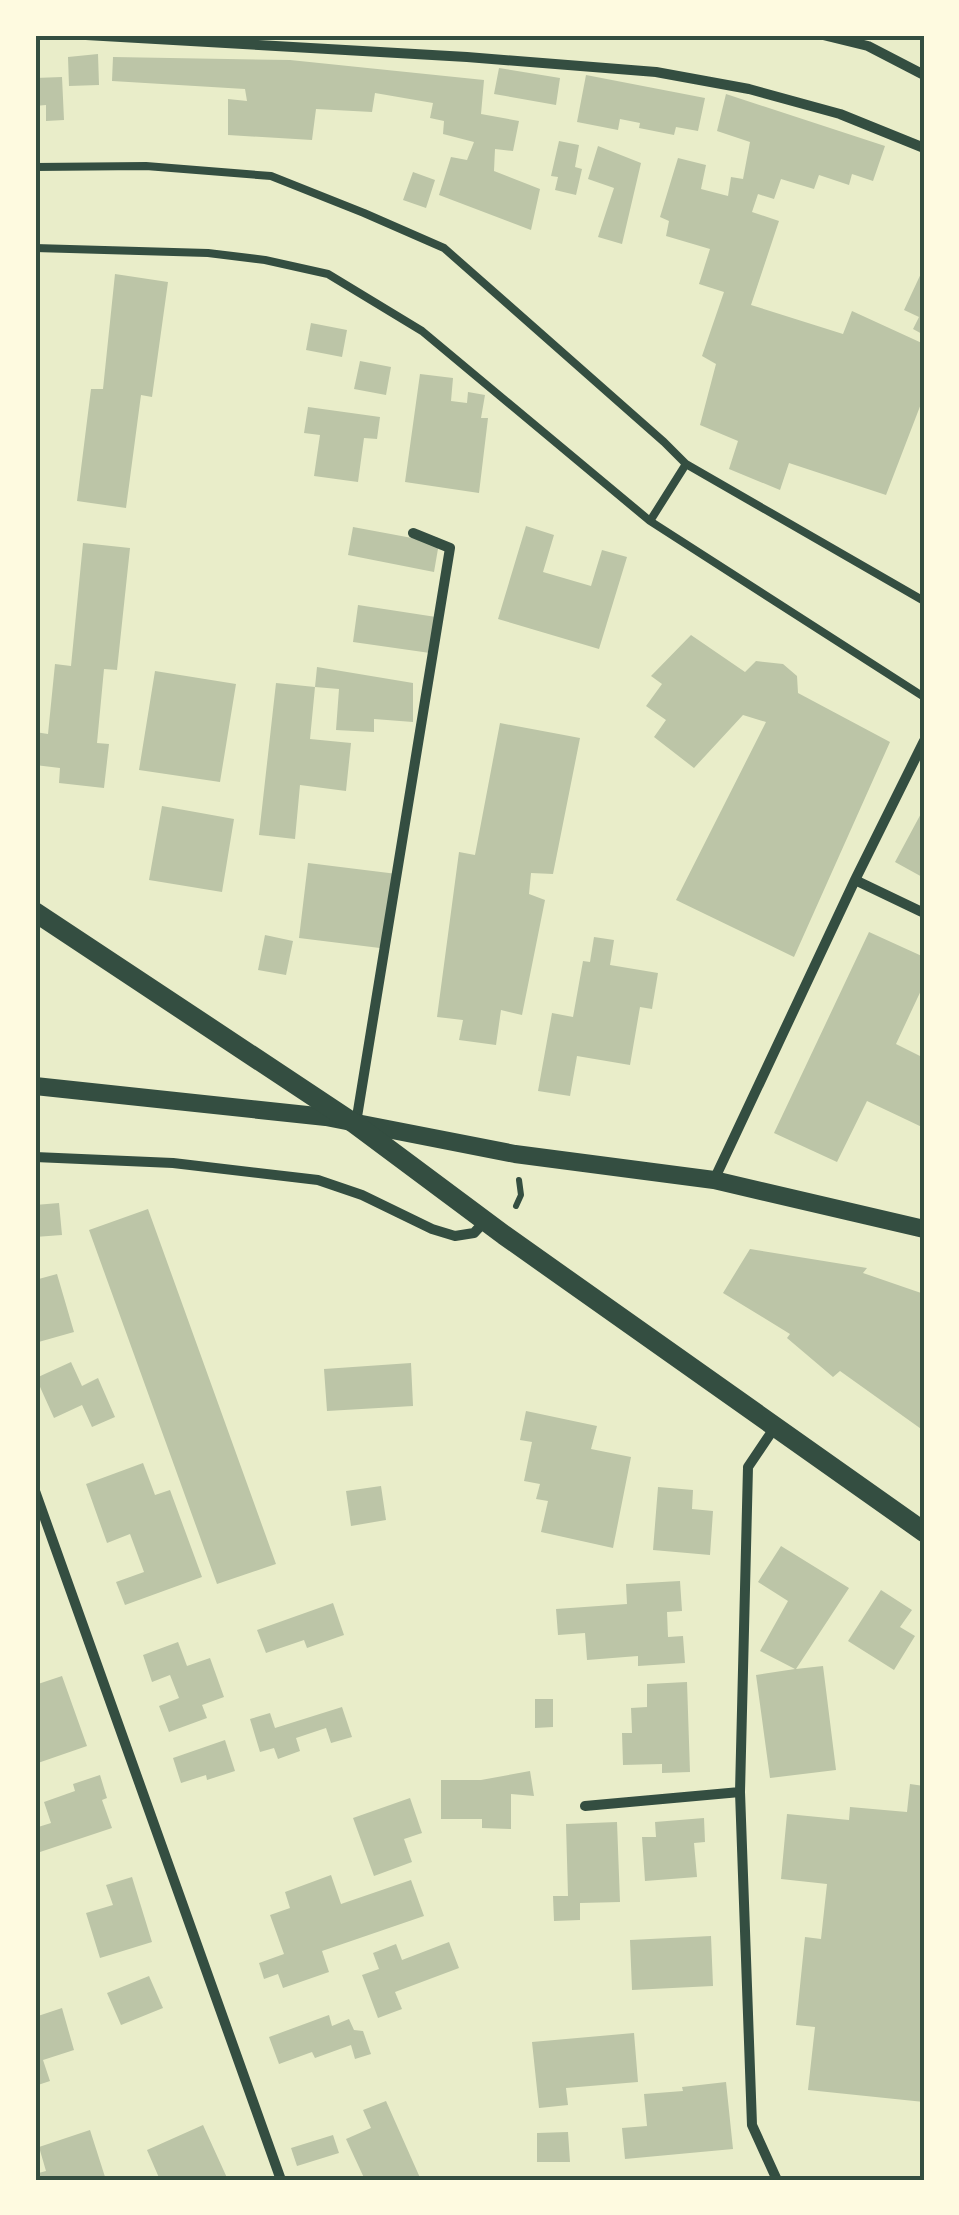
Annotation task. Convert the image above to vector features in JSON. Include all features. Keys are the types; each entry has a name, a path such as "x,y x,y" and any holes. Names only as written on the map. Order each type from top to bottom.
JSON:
{"main road":[{"path":"35,912 356,1124 504,1235 924,1532"}],"street":[{"path":"86,35 656,72 749,90 840,114 924,148"},
{"path":"823,35 869,40 924,75"},
{"path":"356,1124 450,548 412,533"},
{"path":"714,1180 924,741"},
{"path":"855,880 924,913"},
{"path":"35,1086 326,1118 515,1154 714,1180 924,1229"},
{"path":"35,1157 173,1163 318,1180 455,1236 474,1233 485,1221"},
{"path":"774,1427 748,1467 740,1792 752,2125 778,2180"},
{"path":"35,1491 282,2180"},
{"path":"584,1806 740,1792"}],"lane":[{"path":"35,167 146,166 271,176 444,248 686,464 924,601"},
{"path":"35,248 208,253 266,260 328,274 422,331 650,521 924,697"},
{"path":"650,521 686,464"}],"path":[{"path":"504,1235 521,1196 515,1154"}],"building":[{"path":"98,54 99,85 69,86 68,57"},
{"path":"113,57 290,60 484,80 481,114 519,121 513,151 495,149 494,171 540,189 531,230 439,195 451,157 467,160 474,142 443,134 444,121 430,118 433,103 375,93 372,112 316,109 312,140 228,135 228,99 247,101 245,89 112,81"},
{"path":"499,68 560,78 556,105 494,94"},
{"path":"586,75 705,98 698,131 676,127 674,135 639,128 640,123 620,119 618,130 577,122"},
{"path":"62,77 64,120 46,121 46,105 35,106 35,78"},
{"path":"726,94 885,146 873,181 852,174 849,185 819,175 814,189 781,179 774,199 758,194 752,212 779,221 751,305 843,334 852,311 924,344 924,396 886,495 789,463 780,490 729,469 738,441 700,425 716,364 702,356 724,292 699,284 710,249 666,236 669,221 660,217 678,158 706,165 701,189 728,196 731,177 743,179 750,142 717,131"},
{"path":"559,141 579,145 575,167 582,169 576,195 555,190 558,177 551,176"},
{"path":"598,146 641,163 622,244 598,237 614,188 588,179"},
{"path":"413,172 435,180 426,208 403,200"},
{"path":"924,267 924,335 913,329 919,317 904,310"},
{"path":"115,274 168,282 152,397 141,395 126,508 77,501 91,389 103,389"},
{"path":"311,323 347,330 342,357 306,350"},
{"path":"360,361 391,367 386,395 354,389"},
{"path":"420,374 453,378 451,401 467,403 468,392 485,395 481,418 488,418 479,493 405,482"},
{"path":"308,407 380,417 377,439 364,438 358,482 314,476 320,435 304,433"},
{"path":"526,526 554,535 543,572 591,586 602,550 627,557 599,649 498,619"},
{"path":"353,527 439,543 434,572 348,555"},
{"path":"83,543 130,548 117,670 104,669 97,743 109,744 104,788 59,783 60,768 35,765 35,732 48,734 55,664 71,666"},
{"path":"358,605 436,617 430,653 353,642"},
{"path":"691,635 745,672 756,661 783,664 797,676 798,693 890,742 794,957 676,900 766,722 743,715 694,768 654,737 666,720 646,706 662,684 651,676"},
{"path":"317,667 413,683 413,722 374,719 374,732 336,730 339,689 315,687"},
{"path":"155,671 236,684 220,782 139,770"},
{"path":"276,683 315,687 310,739 351,743 346,791 300,785 295,839 259,835"},
{"path":"500,723 580,738 553,874 531,873 529,894 545,900 522,1015 501,1010 496,1045 459,1040 463,1020 437,1017 459,852 475,855"},
{"path":"162,806 234,819 222,892 149,880"},
{"path":"924,808 924,878 895,862"},
{"path":"308,863 397,874 388,949 299,938"},
{"path":"869,932 924,957 924,984 896,1044 924,1058 924,1128 867,1101 837,1162 774,1133"},
{"path":"265,935 293,941 286,975 258,970"},
{"path":"594,937 614,940 610,965 658,973 652,1009 640,1007 630,1065 577,1056 570,1096 538,1091 552,1013 573,1017 583,961 590,962"},
{"path":"59,1203 62,1235 35,1237 35,1205"},
{"path":"148,1209 276,1564 217,1584 89,1230"},
{"path":"750,1249 867,1268 863,1273 924,1294 924,1431 840,1371 833,1377 787,1338 790,1334 723,1293"},
{"path":"57,1274 74,1332 35,1343 35,1280"},
{"path":"71,1362 82,1386 98,1378 115,1417 92,1427 82,1405 54,1418 36,1378"},
{"path":"411,1363 413,1406 327,1411 324,1369"},
{"path":"526,1411 597,1426 591,1449 631,1457 613,1548 541,1532 548,1501 536,1499 540,1484 524,1481 532,1442 520,1440"},
{"path":"143,1463 155,1495 170,1490 202,1577 125,1605 116,1582 144,1572 130,1534 107,1543 86,1484"},
{"path":"381,1486 386,1520 351,1526 346,1491"},
{"path":"658,1487 693,1490 692,1509 713,1511 710,1555 653,1550"},
{"path":"781,1546 849,1588 796,1669 823,1666 836,1770 770,1778 756,1675 795,1669 760,1651 788,1601 758,1582"},
{"path":"680,1581 682,1611 667,1612 668,1637 683,1636 685,1663 638,1666 638,1656 587,1660 585,1633 558,1635 556,1609 627,1604 626,1584"},
{"path":"881,1590 912,1610 900,1627 915,1636 894,1670 848,1641"},
{"path":"333,1603 344,1635 307,1648 304,1640 266,1653 257,1630"},
{"path":"178,1642 187,1666 210,1658 224,1697 202,1705 207,1718 169,1732 159,1706 179,1698 170,1675 152,1682 143,1655"},
{"path":"62,1676 87,1746 35,1764 35,1685"},
{"path":"687,1682 690,1772 662,1773 662,1764 623,1765 622,1733 632,1733 631,1708 647,1707 647,1684"},
{"path":"535,1699 553,1699 553,1727 535,1728"},
{"path":"342,1707 352,1737 331,1743 326,1728 296,1738 300,1751 278,1759 274,1748 260,1752 250,1719 270,1713 275,1728"},
{"path":"225,1740 235,1771 181,1783 173,1758"},
{"path":"530,1771 534,1796 511,1794 511,1829 482,1828 482,1819 441,1819 441,1780 481,1780"},
{"path":"100,1775 107,1798 102,1800 112,1828 40,1852 35,1828 51,1823 44,1802 75,1791 73,1784"},
{"path":"910,1784 924,1786 924,2102 808,2090 815,2027 796,2025 805,1937 821,1939 827,1884 781,1879 787,1814 849,1820 850,1807 907,1812"},
{"path":"410,1798 422,1833 404,1839 412,1862 374,1876 353,1818"},
{"path":"704,1818 705,1842 694,1843 697,1877 645,1881 642,1837 656,1837 655,1822"},
{"path":"617,1822 620,1902 580,1903 580,1920 554,1921 553,1896 568,1896 566,1824"},
{"path":"331,1875 341,1904 411,1880 424,1916 322,1951 329,1972 283,1988 278,1974 264,1979 259,1963 284,1954 270,1915 290,1908 285,1892"},
{"path":"132,1877 152,1942 100,1958 86,1913 113,1905 106,1885"},
{"path":"711,1936 713,1986 632,1990 630,1940"},
{"path":"449,1942 459,1968 395,1992 402,2009 378,2018 362,1975 379,1969 373,1953 396,1944 402,1960"},
{"path":"149,1976 163,2008 121,2025 107,1993"},
{"path":"62,2008 74,2050 43,2060 50,2081 35,2086 35,2017"},
{"path":"329,2015 332,2026 349,2019 354,2030 363,2031 371,2054 355,2059 351,2045 315,2058 312,2052 279,2064 269,2037"},
{"path":"634,2033 638,2082 566,2088 568,2105 539,2108 532,2042"},
{"path":"726,2082 733,2149 625,2159 622,2128 647,2126 644,2094"},
{"path":"386,2101 421,2180 365,2180 346,2139 371,2128 363,2110"},
{"path":"203,2125 228,2180 160,2180 147,2150"},
{"path":"90,2130 106,2180 35,2180 35,2174 46,2171 39,2147"},
{"path":"568,2132 570,2162 537,2162 537,2133"},
{"path":"333,2135 339,2153 297,2166 291,2148"}]}
